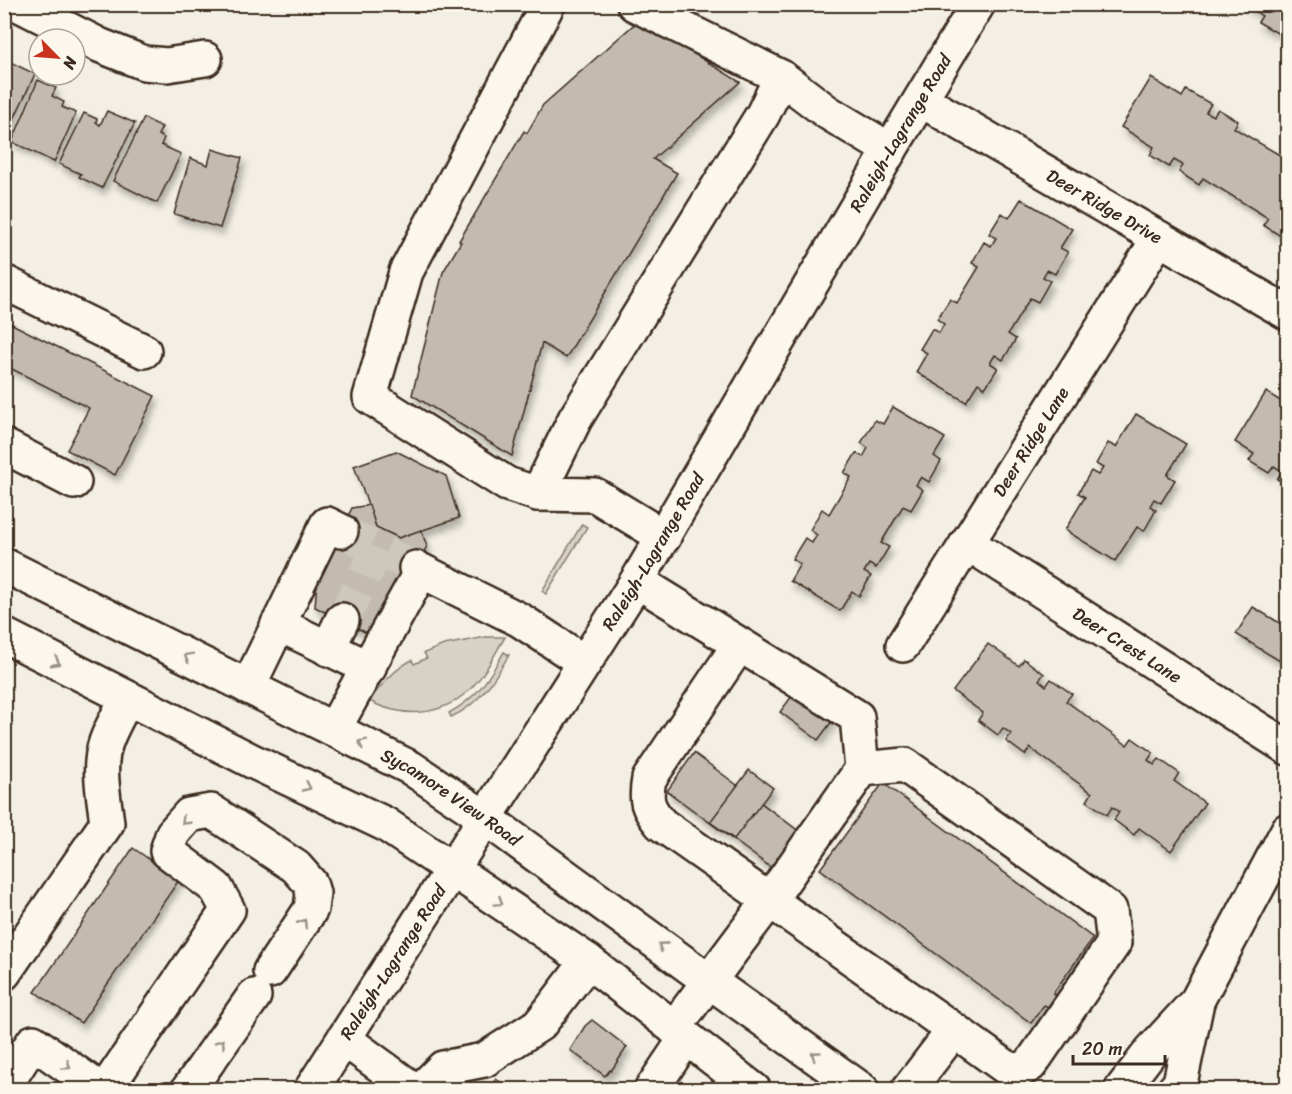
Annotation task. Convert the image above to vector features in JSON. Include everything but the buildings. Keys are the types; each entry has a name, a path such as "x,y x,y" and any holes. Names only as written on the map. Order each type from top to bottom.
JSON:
{"main road":[{"path":"18,4 99,45 144,63 167,65 205,59"},
{"path":"548,4 406,272 370,397 507,484 538,495 595,495 663,537"},
{"path":"634,4 781,77 827,111 890,150"},
{"name":"Raleigh-Lagrange Road","path":"311,1089 450,869 637,581 978,4"},
{"path":"538,495 575,419 763,114 781,77"},
{"name":"Deer Ridge Drive","path":"921,100 1287,313"},
{"name":"Deer Ridge Lane","path":"903,645 1159,238"},
{"path":"4,282 144,351"},
{"path":"4,446 74,482"},
{"path":"248,687 327,524 341,531"},
{"name":"Deer Crest Lane","path":"967,543 1287,748"},
{"name":"Sycamore View Road","path":"4,565 411,768 484,817 862,1089"},
{"path":"334,729 350,697 369,668 419,569 520,620 585,662"},
{"path":"637,581 857,717 862,769 709,981 651,1089"},
{"path":"278,624 335,634 369,668"},
{"path":"4,635 385,824 588,961 754,1089"},
{"path":"739,645 649,779 647,792 649,809 661,824 1007,1068 1018,1071 1030,1065 1114,943 1110,910 905,765 862,769"},
{"path":"4,973 107,823 102,789 102,755 110,731 127,698"},
{"path":"13,1080 33,1042 103,1089 228,910 216,888 167,851 173,833 189,815 211,811 296,867 310,884 313,893 311,909 262,984 188,1089"},
{"path":"1121,1089 1151,1051 1197,1001 1287,830"},
{"path":"421,1089 443,1068 484,1060 540,1024 588,961"},
{"path":"1174,1089 1180,1083 1197,1001"},
{"path":"908,1089 954,1030"},
{"path":"344,1039 414,1089"}],"shaded area":[{"path":"582,524 587,527 546,594 542,591"},
{"path":"486,637 505,637 479,679 457,700 433,710 420,712 394,710 369,701 399,668 412,660 414,664 427,658 424,653 444,645"},
{"path":"504,652 509,655 485,691 461,712 451,717 449,713 468,700 481,687"}],"tunnel":[{"path":"341,531 416,568"},
{"path":"342,620 378,549"}]}
